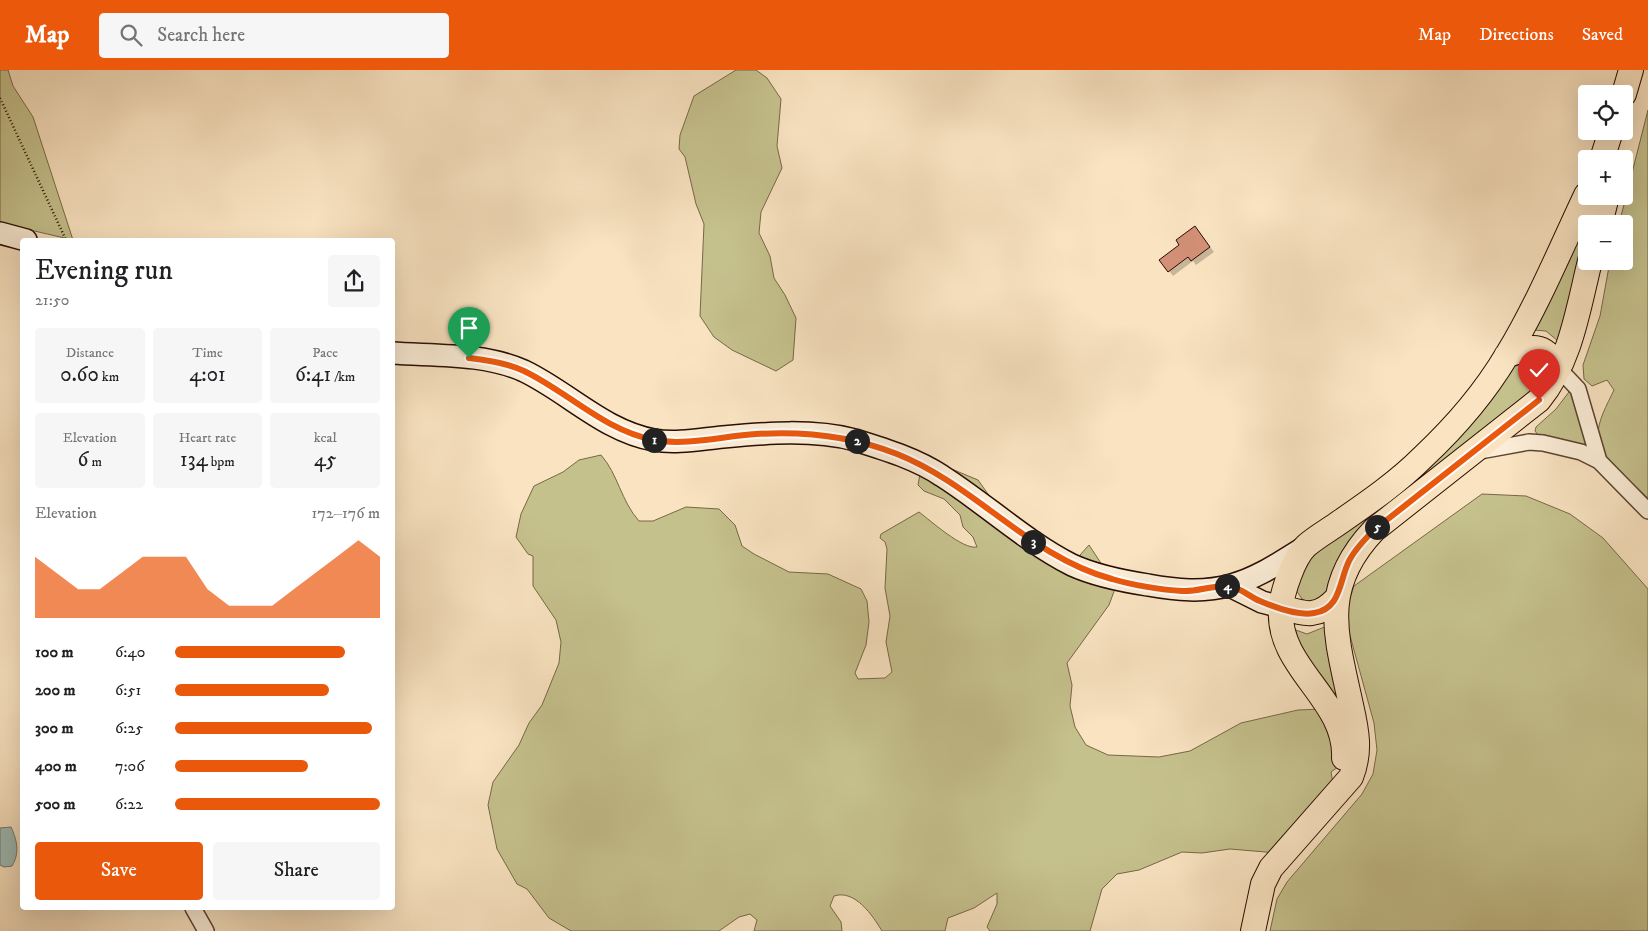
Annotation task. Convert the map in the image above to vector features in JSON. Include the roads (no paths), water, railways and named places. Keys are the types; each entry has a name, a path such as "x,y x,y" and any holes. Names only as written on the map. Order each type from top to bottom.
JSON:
{"main road":[{"path":"395,353 469,358 508,365 525,372 609,424 655,440 693,440 758,434 803,433 853,440 896,454 940,474 1040,546 1074,565 1112,580 1183,591 1230,586 1265,571 1305,547 1385,491 1424,457 1464,413 1506,356 1523,326 1581,205"},
{"path":"0,233 20,238"},
{"path":"1253,931 1263,884 1271,868 1326,808 1351,777 1358,760 1354,720 1338,647 1336,599 1348,562 1369,535 1400,507 1477,451 1539,400 1551,386 1568,346 1588,270"},
{"path":"1506,356 1529,347 1537,347 1554,359 1559,369"},
{"path":"1305,547 1293,568 1280,607 1282,634 1287,646 1335,718 1341,734 1344,749 1340,783 1326,808"},
{"path":"1230,586 1262,602 1312,614 1324,610 1336,599"}],"street":[{"path":"1559,369 1578,389 1599,461"},
{"path":"1477,451 1530,442 1543,443 1581,452 1599,461 1648,512"},
{"path":"194,910 206,931"}],"water":[{"path":"11,827 17,851 12,866 4,867 0,865 0,828"}]}
